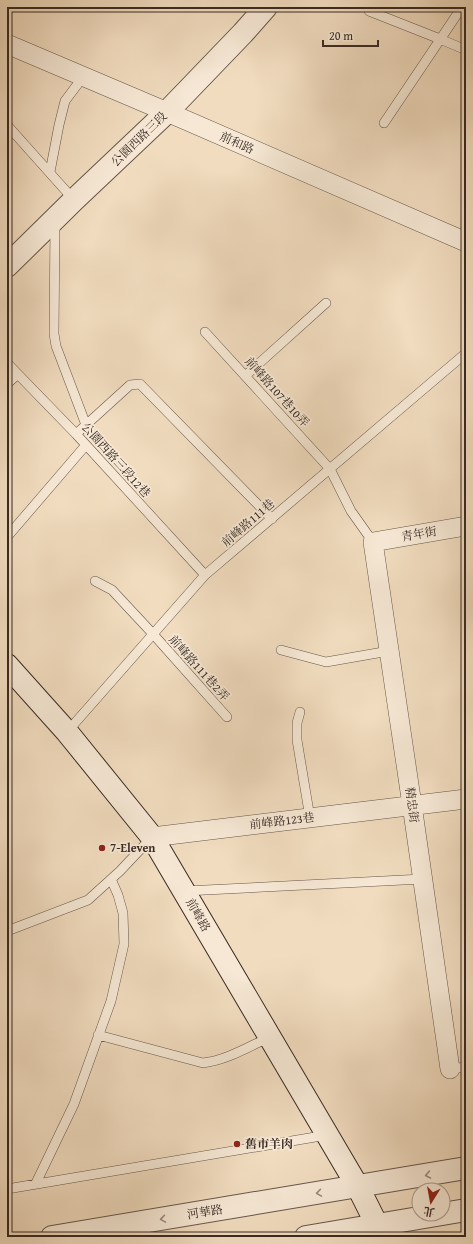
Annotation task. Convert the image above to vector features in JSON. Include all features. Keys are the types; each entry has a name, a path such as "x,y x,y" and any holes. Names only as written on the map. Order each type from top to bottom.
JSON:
{"street":[{"name":"公園西路三段","path":"7,266 167,112 266,7"},
{"name":"前和路","path":"7,44 466,242"},
{"name":"青年街","path":"373,542 466,526"},
{"name":"精忠街","path":"373,542 423,878 458,1068"},
{"name":"前峰路","path":"7,665 67,732 152,837 358,1187 380,1231"},
{"name":"前峰路123巷","path":"152,837 466,799"},
{"name":"河華路","path":"52,1237 466,1168"},
{"path":"306,1237 380,1231 466,1210"}],"lane":[{"path":"384,123 462,7"},
{"path":"369,11 466,50"},
{"path":"50,172 58,125 65,101 83,77"},
{"path":"7,125 74,200"},
{"name":"公園西路三段12巷","path":"55,219 54,334 56,346 86,425"},
{"path":"245,376 326,303"},
{"name":"前峰路107巷10弄","path":"205,332 330,469 351,511 373,542"},
{"name":"前峰路111巷","path":"67,732 205,575 466,353"},
{"name":"公園西路三段12巷","path":"7,363 76,434 205,575"},
{"path":"7,384 18,374"},
{"path":"76,434 130,385 140,384 272,519"},
{"path":"7,537 86,445"},
{"name":"前峰路111巷2弄","path":"95,581 112,590 228,717"},
{"path":"281,650 326,662 389,651"},
{"path":"300,712 297,723 296,740 310,818"},
{"path":"7,931 88,900 120,871 152,837"},
{"path":"184,891 423,878"},
{"path":"36,1184 74,1104 111,1001 124,944 122,913 118,894 111,879"},
{"path":"98,1035 203,1063 214,1062 225,1058 270,1037"},
{"path":"7,1189 327,1135"}],"place":[{"name":"7-Eleven","path":"102,848"},
{"name":"舊市羊肉","path":"237,1144"}]}
